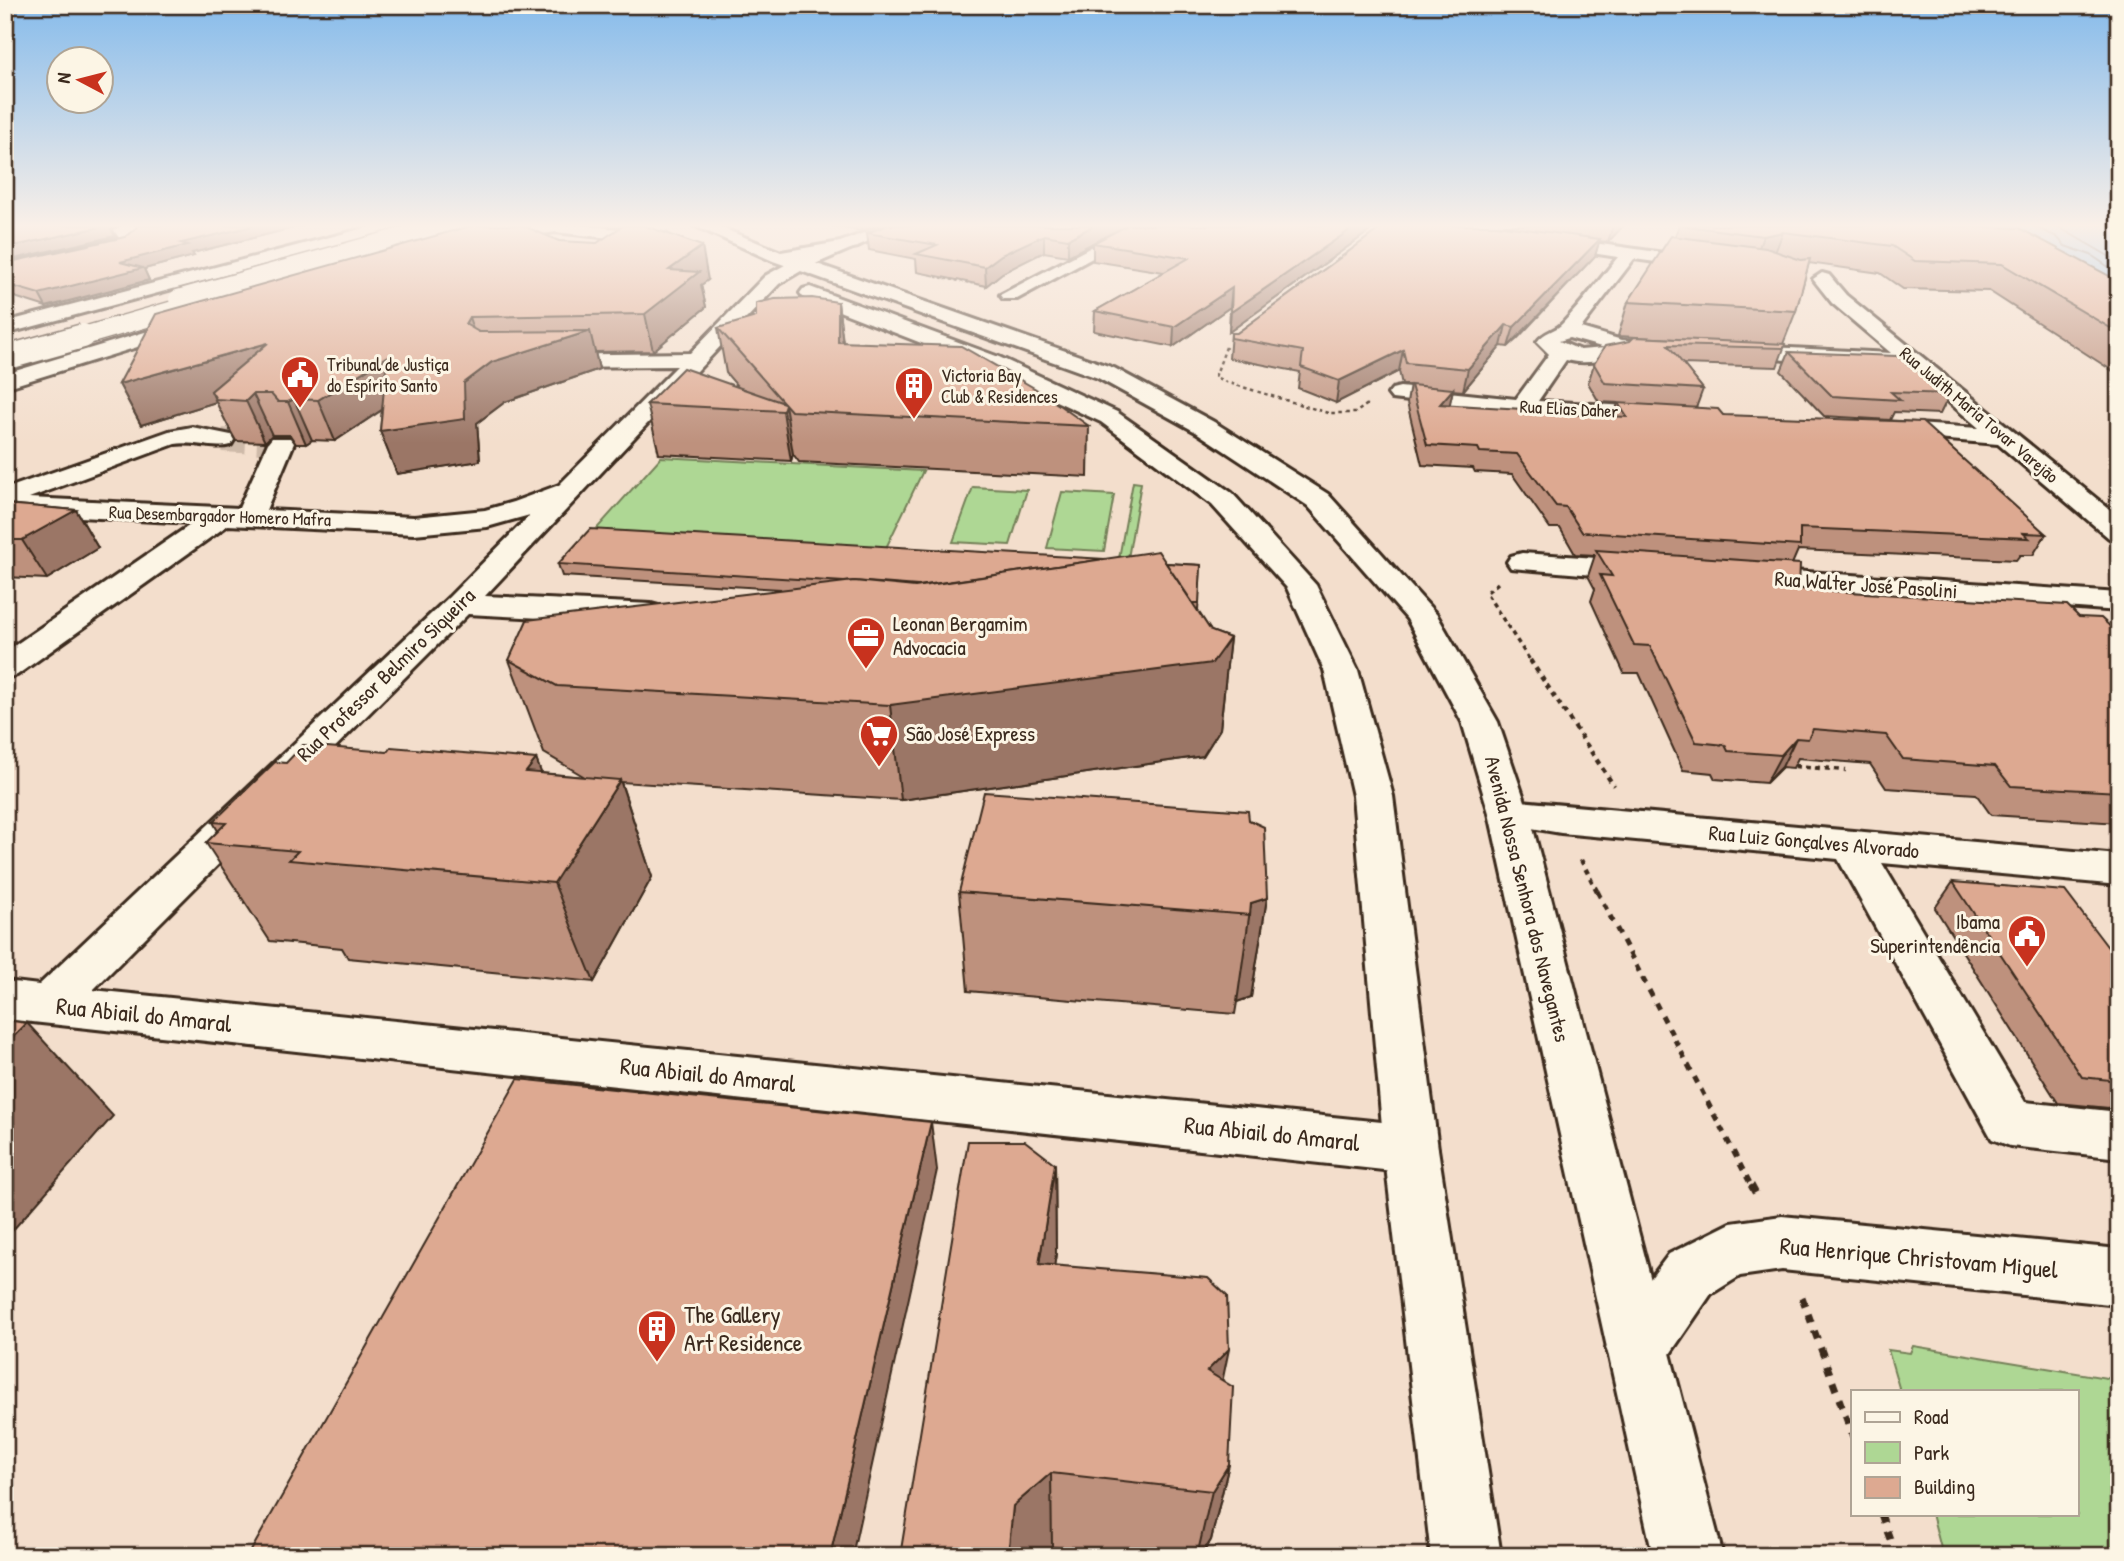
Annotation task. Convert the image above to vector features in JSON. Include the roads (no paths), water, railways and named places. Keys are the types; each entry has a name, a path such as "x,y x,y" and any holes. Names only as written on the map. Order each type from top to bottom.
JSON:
{"street":[{"path":"5,328 118,298"},
{"path":"5,347 183,298"},
{"path":"5,358 235,298"},
{"name":"Rua Professor Belmiro Siqueira","path":"27,1003 469,594 717,339 750,298"},
{"name":"Avenida Nossa Senhora dos Navegantes","path":"840,298 858,312 991,362 1109,417 1222,499 1301,585 1341,670 1373,796 1411,1149 1466,1556"},
{"name":"Avenida Nossa Senhora dos Navegantes","path":"877,298 1106,373 1205,427 1318,500 1421,615 1480,722 1509,813 1688,1556"},
{"path":"1522,407 1597,298"},
{"name":"Rua Judith Maria Tovar Varejão","path":"1837,298 2119,532"},
{"path":"70,310 144,304 166,310 168,320 135,340"},
{"path":"800,312 858,312"},
{"path":"5,381 224,314"},
{"name":"Rua Professor Belmiro Siqueira","path":"717,339 765,318"},
{"path":"1564,343 1600,338 1615,345 1683,349"},
{"path":"1710,350 1913,361"},
{"path":"516,360 646,362 698,359"},
{"name":"Rua Elias Daher","path":"1400,394 1522,407 1687,417"},
{"path":"1854,427 2007,437"},
{"path":"5,498 169,439 192,434 222,440"},
{"path":"5,668 235,517 281,443"},
{"path":"17,467 60,454"},
{"name":"Rua Desembargador Homero Mafra","path":"5,505 436,527 500,518 538,503 578,482"},
{"name":"Rua Desembargador Homero Mafra","path":"436,527 472,550 469,594"},
{"path":"1522,562 1675,572"},
{"name":"Rua Walter José Pasolini","path":"1716,575 2119,602"},
{"path":"469,594 679,615"},
{"name":"Rua Luiz Gonçalves Alvorado","path":"1509,813 1561,820 2119,870"},
{"path":"1851,846 2010,1123 2119,1135"},
{"name":"Rua Abiail do Amaral","path":"27,1003 1411,1149"},
{"name":"Rua Henrique Christovam Miguel","path":"1637,1348 1690,1274 1731,1250 1782,1243 2119,1277"}],"tunnel":[{"path":"222,440 281,443"}],"place":[{"name":"Tribunal de Justiça do Espírito Santo","path":"300,409"},
{"name":"Victoria Bay Club & Residences","path":"914,420"},
{"name":"Leonan Bergamim Advocacia","path":"866,670"},
{"name":"São José Express","path":"879,768"},
{"name":"Ibama Superintendência","path":"2027,968"},
{"name":"The Gallery Art Residence","path":"657,1363"}]}
